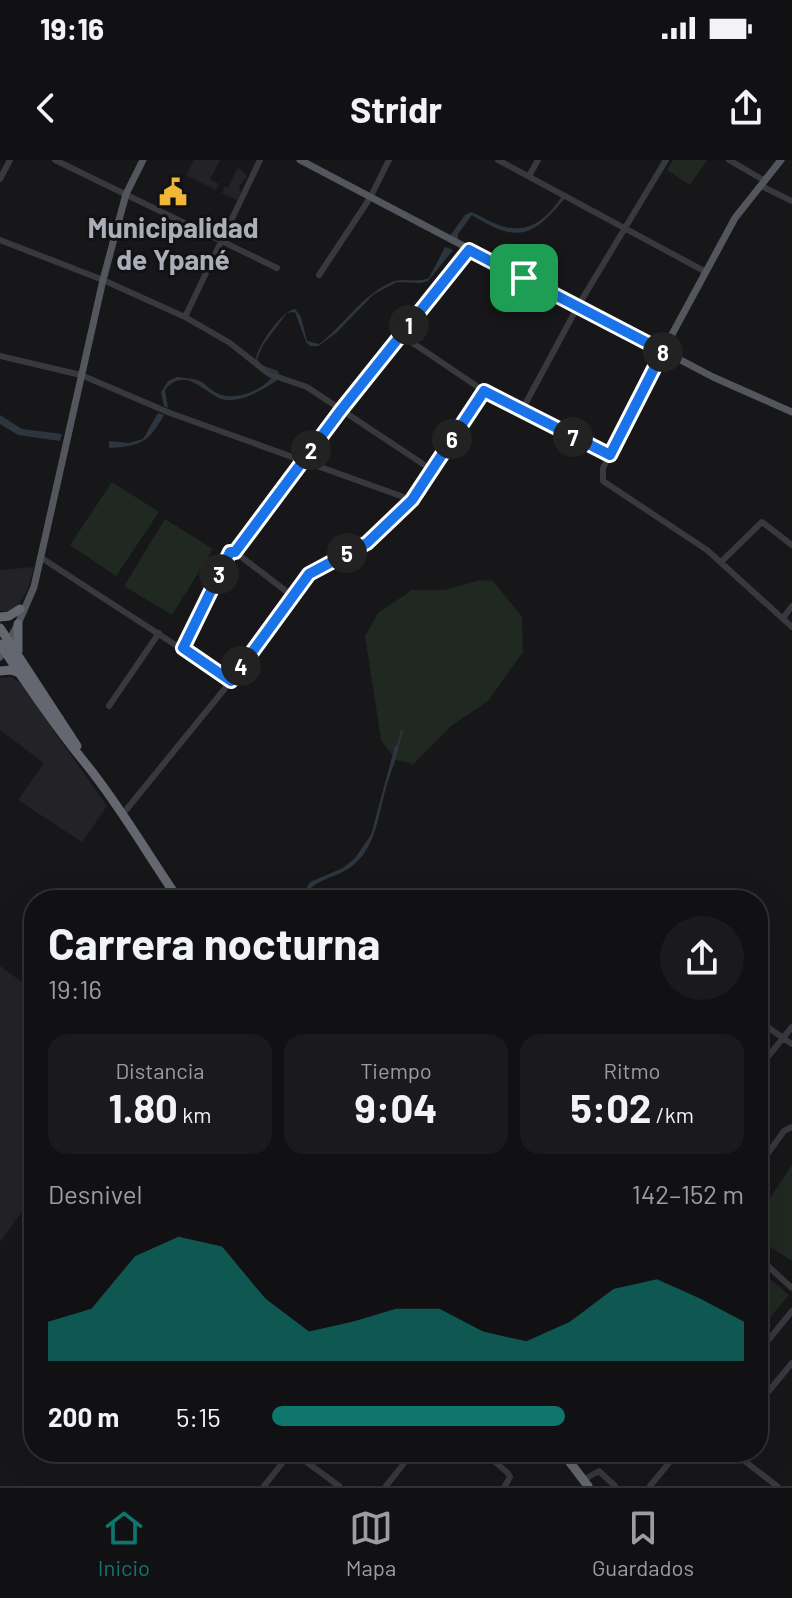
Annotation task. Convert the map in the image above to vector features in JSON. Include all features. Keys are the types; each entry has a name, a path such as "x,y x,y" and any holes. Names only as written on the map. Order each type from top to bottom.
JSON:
{"highway":[{"path":"0,617 9,616 20,609"},
{"path":"18,624 16,642 21,658 85,763 172,890"},
{"path":"2,644 21,658"},
{"path":"2,644 85,763"},
{"path":"0,671 21,673"},
{"path":"570,1462 586,1483"}],"main road":[{"path":"2,644 18,624 35,578 103,280 126,194 143,160"},
{"path":"300,160 713,377 792,412"},
{"path":"663,351 735,218 781,160"},
{"path":"2,644 35,578"}],"street":[{"path":"0,179 10,160"},
{"path":"55,160 277,268"},
{"path":"185,317 260,160"},
{"path":"319,275 370,198 389,160"},
{"path":"498,160 706,272"},
{"path":"529,176 538,160"},
{"path":"522,410 623,227 666,160"},
{"path":"729,160 792,201"},
{"path":"0,240 103,280 185,317 230,343 269,374 307,387 432,470"},
{"path":"183,648 230,552 235,552 465,248"},
{"path":"401,335 484,391 610,455"},
{"path":"663,351 601,475 608,486 707,550 792,627"},
{"path":"0,356 81,375 170,413 412,500"},
{"path":"122,815 231,681 309,574 367,543 412,500 484,391"},
{"path":"721,562 762,522 792,545"},
{"path":"235,552 291,595"},
{"path":"40,557 231,681"},
{"path":"783,618 792,606"},
{"path":"109,706 159,633"},
{"path":"768,1027 792,1044"},
{"path":"768,1057 792,1027"},
{"path":"768,1153 784,1131 792,1127"},
{"path":"768,1266 792,1288"},
{"path":"768,1341 792,1311"},
{"path":"768,1392 792,1363"},
{"path":"264,1486 284,1462"},
{"path":"306,1462 339,1486"},
{"path":"386,1486 405,1462"},
{"path":"495,1462 510,1477 505,1486"},
{"path":"650,1486 670,1462"},
{"path":"746,1462 777,1486"},
{"path":"586,1483 599,1471 615,1486"}],"shaded area":[{"path":"194,160 220,160 210,179 219,184 216,190 186,175"},
{"path":"673,160 707,160 690,185 667,170"},
{"path":"238,167 247,176 239,186 241,192 237,200 222,193"},
{"path":"562,196 565,198 554,211 534,228 524,232 501,230 472,215 458,234 458,240 450,236 465,215 471,212 505,227 525,227 541,220"},
{"path":"445,247 453,250 428,281 397,282 374,294 336,333 318,346 310,346 306,342 295,312 287,313 295,309 301,317 307,341 319,344 371,295 392,282 429,278"},
{"path":"287,313 263,345 257,359 261,365 278,371 279,375 255,363 264,340"},
{"path":"177,377 197,380 226,396 255,390 272,377 279,379 261,390 233,400 219,398 197,384 181,380 165,390 168,408 164,406 161,392 168,381"},
{"path":"158,413 164,415 148,437 129,446 109,448 109,441 129,443 143,439"},
{"path":"0,415 22,429 62,434 60,441 18,435 0,424"},
{"path":"112,482 159,512 116,576 70,545"},
{"path":"165,519 213,549 172,615 124,586"},
{"path":"34,567 28,589 17,607 11,611 0,611 0,570"},
{"path":"480,580 493,581 522,617 523,652 488,701 451,726 413,764 396,760 381,740 365,636 378,613 412,590 444,590"},
{"path":"11,677 20,683 107,806 82,842 18,800 44,763 0,730 0,678"},
{"path":"395,746 399,746 375,830 366,850 352,866 305,890 310,882 343,868 355,858 371,835"},
{"path":"0,966 24,984 24,1209 0,1242"},
{"path":"792,1165 792,1261 768,1245 768,1201"},
{"path":"768,1277 789,1295 768,1320"}],"waterway":[{"path":"398,745 402,731"}],"place":[{"name":"Municipalidad de Ypané","path":"173,192"}],"route":[{"path":"469,250 524,278 663,351 610,455 484,391 412,500 367,543 309,574 231,681 183,648 230,552 235,552 341,410 469,250"}]}
